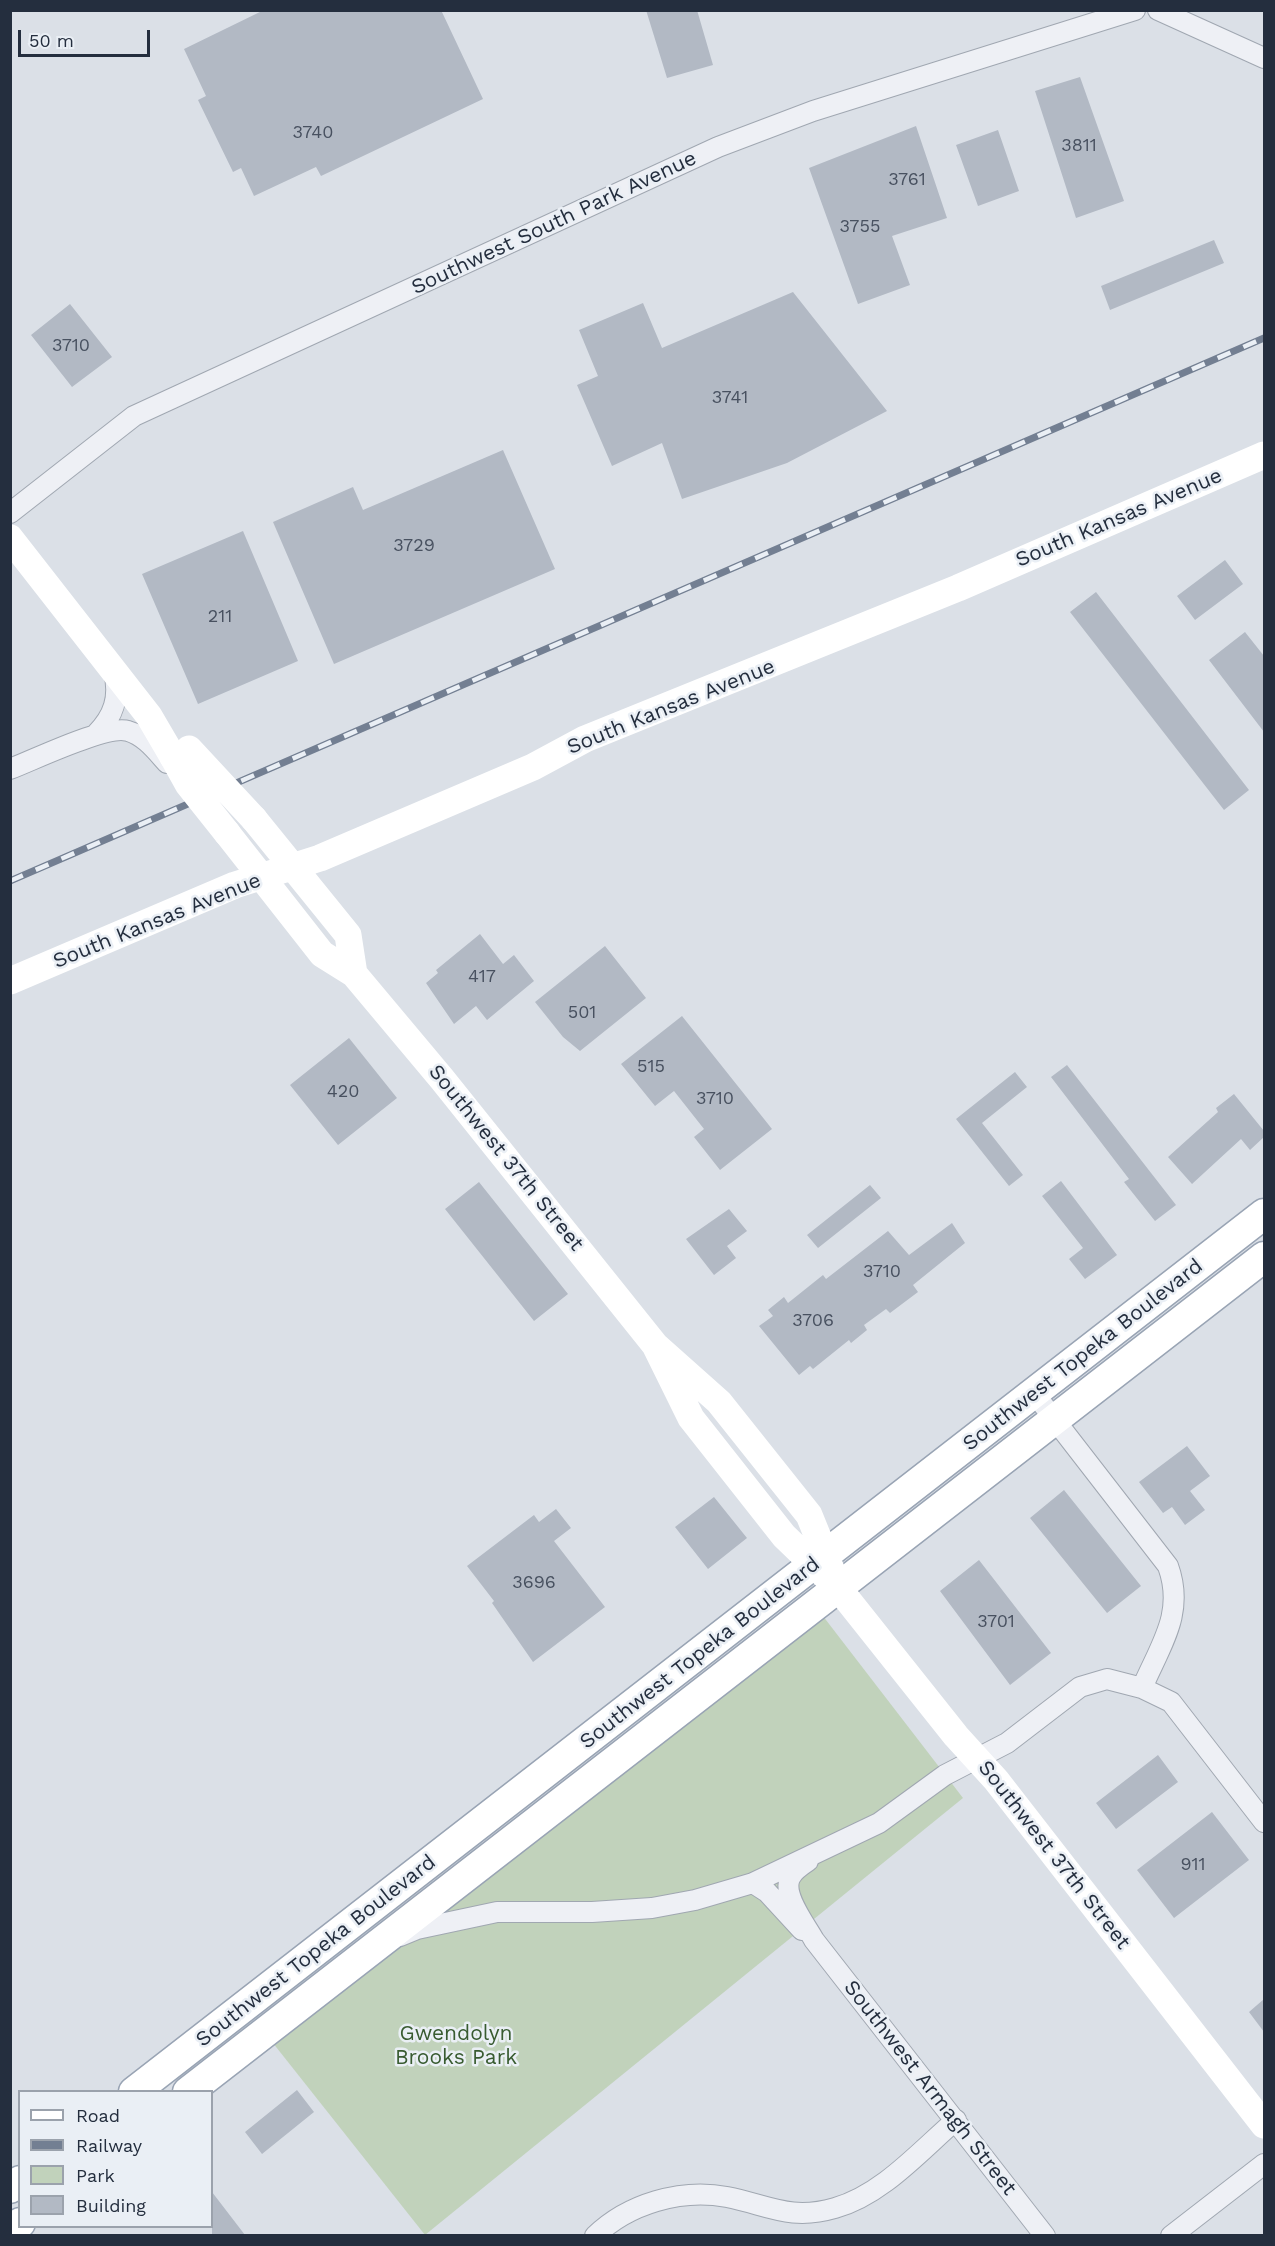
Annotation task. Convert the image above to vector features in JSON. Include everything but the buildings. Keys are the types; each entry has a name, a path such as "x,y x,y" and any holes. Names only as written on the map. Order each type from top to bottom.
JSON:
{"main road":[{"name":"South Kansas Avenue","path":"10,981 235,885 295,867 533,767 585,739 948,593 1264,455"},
{"name":"Southwest 37th Street","path":"10,538 149,716 175,756 188,784 322,954 354,974 462,1103 655,1345 719,1402 809,1515 820,1560 839,1588 956,1736 977,1757 1264,2125"},
{"name":"Southwest 37th Street","path":"175,756 254,819 295,867 348,935 354,974"},
{"name":"Southwest Topeka Boulevard","path":"135,2090 1264,1214"},
{"name":"Southwest Topeka Boulevard","path":"189,2090 1264,1257"}],"street":[{"name":"Southwest South Park Avenue","path":"10,513 134,416 718,147 861,95 1135,10"},
{"path":"1158,10 1264,58"},
{"path":"96,734 108,721 115,706 118,686 114,670"},
{"path":"10,769 96,734 120,729 130,731 175,756"},
{"path":"1034,1393 1168,1566 1174,1583 1176,1602 1172,1619 1142,1688"},
{"path":"376,1947 417,1929 459,1918 497,1912 592,1912 652,1908 694,1900 753,1882 879,1823 945,1775 1007,1743 1080,1687 1107,1679 1142,1688 1171,1702 1264,1821"},
{"name":"Southwest Armagh Street","path":"821,1850 790,1878 789,1887 791,1897 814,1940 1045,2235"},
{"name":"Southwest Armagh Street","path":"753,1882 767,1893 794,1924 814,1940"},
{"path":"595,2235 627,2213 652,2202 686,2196 727,2197 784,2213 809,2213 834,2209 877,2188 956,2120"},
{"path":"1171,2235 1264,2164"}],"green space":[{"name":"Gwendolyn Brooks Park","path":"816,1607 963,1798 425,2235 265,2033"}],"railway":[{"path":"10,881 1264,338"}]}
